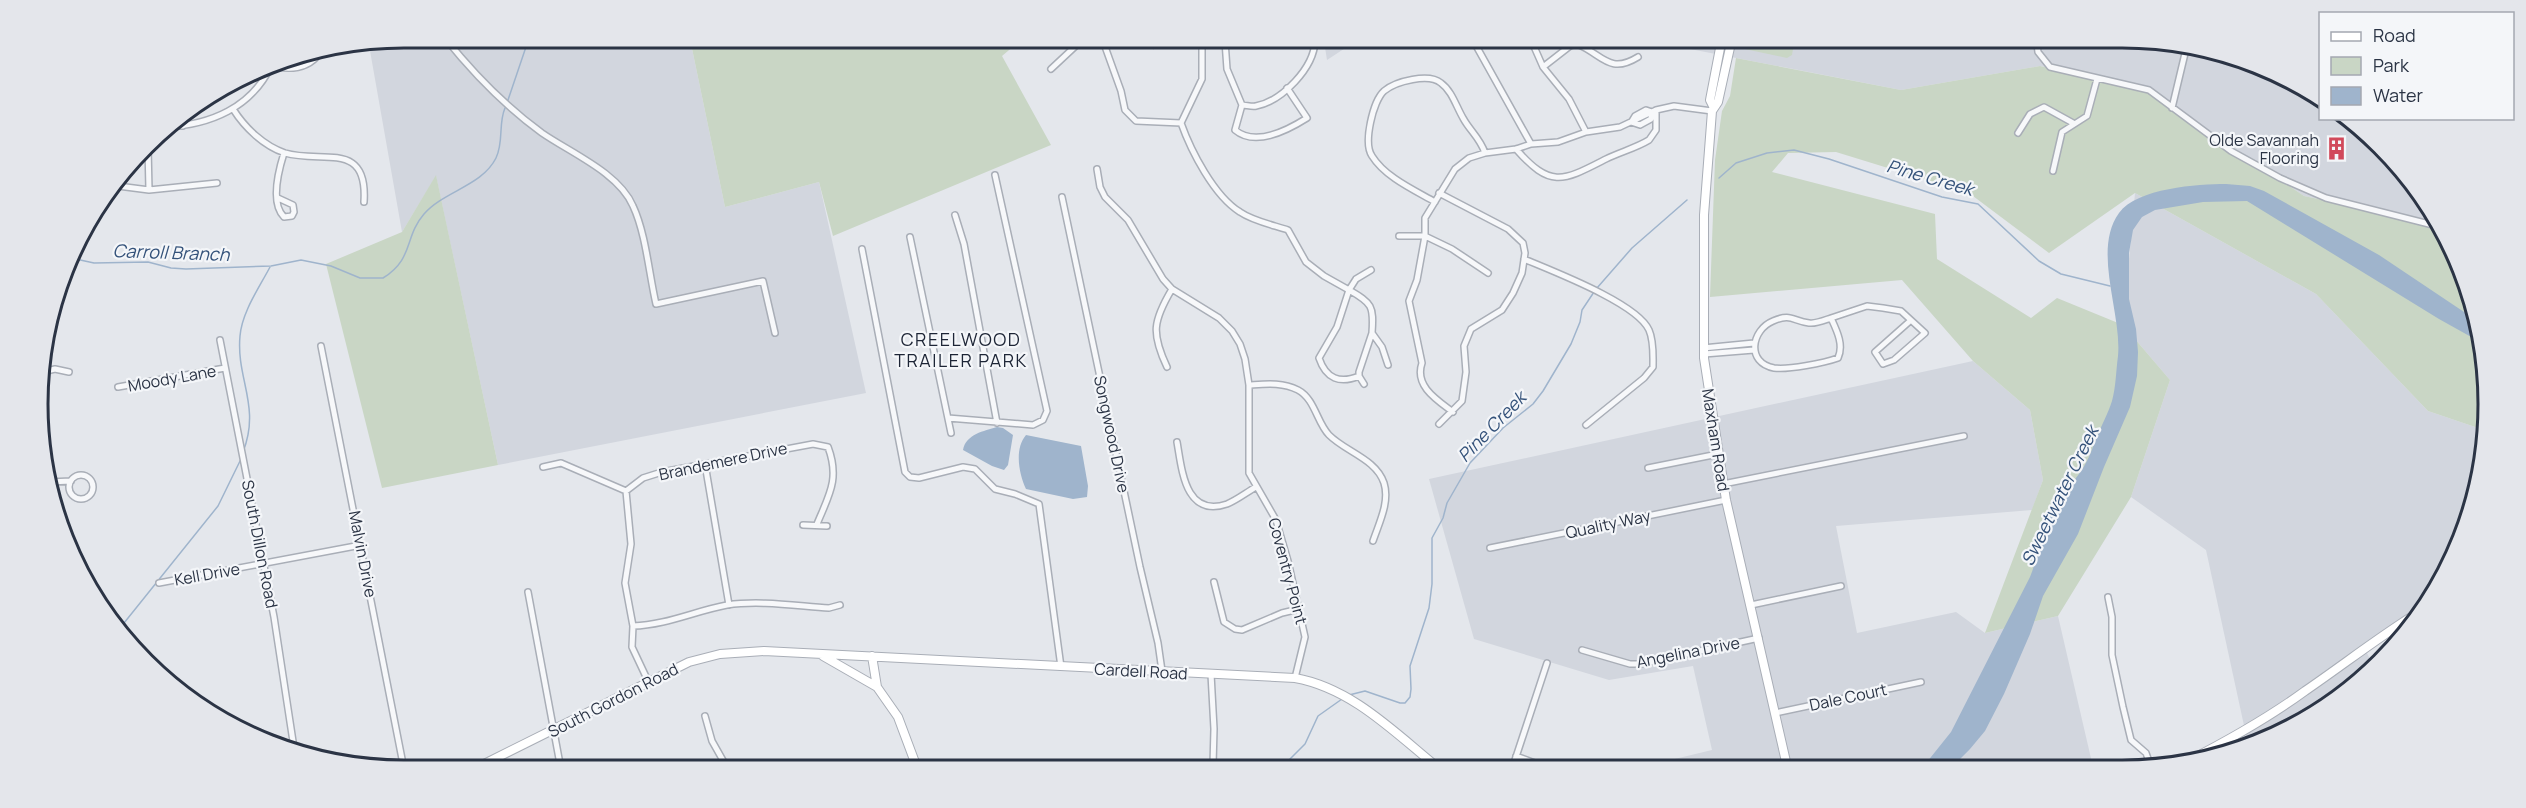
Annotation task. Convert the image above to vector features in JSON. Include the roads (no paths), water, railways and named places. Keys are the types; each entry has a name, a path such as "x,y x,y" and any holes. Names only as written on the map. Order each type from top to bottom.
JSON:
{"street":[{"path":"454,48 499,98 542,133 591,163 623,190 633,206 639,226 656,304 763,281 774,333"},
{"path":"1051,69 1073,48"},
{"path":"1106,48 1125,110 1136,121 1182,123"},
{"path":"1202,48 1202,79 1182,123 1189,147 1224,199 1241,213 1288,230 1306,262 1324,276 1365,299 1374,313 1372,333 1359,376 1364,384"},
{"path":"1225,48 1227,69 1242,105 1235,130 1242,136 1260,138 1307,118 1287,88"},
{"path":"1242,105 1257,106 1287,88 1307,68 1315,48"},
{"path":"1477,48 1531,144"},
{"path":"1535,48 1543,67 1569,99 1586,132"},
{"path":"1543,67 1567,48"},
{"path":"1583,48 1609,64 1619,65 1638,57"},
{"name":"Maxham Road","path":"1720,48 1710,100 1712,109 1704,215 1703,351 1726,500 1786,760"},
{"name":"Maxham Road","path":"1712,109 1718,102 1730,48"},
{"path":"2038,48 2050,67 2149,90 2230,151 2280,178 2326,198 2429,224"},
{"path":"2172,108 2185,54"},
{"path":"288,68 297,69 312,63 315,59"},
{"path":"183,126 216,118 233,109 253,91 263,77"},
{"path":"1434,202 1382,168 1368,150 1367,143 1377,101 1384,92 1404,82 1429,78 1442,83 1468,126 1479,138 1485,153"},
{"path":"2053,171 2062,132 2087,116 2097,79"},
{"path":"1453,412 1433,398 1422,382 1419,373 1422,363 1409,301 1417,280 1425,236 1425,219 1455,169 1469,158 1485,153 1516,149 1531,144 1557,142 1586,132 1620,127 1631,122 1635,116 1646,110 1654,111 1674,106 1712,109"},
{"path":"2018,134 2030,114 2044,107 2073,123"},
{"path":"233,109 248,130 284,153 338,158 350,162 360,171 364,182 364,202"},
{"path":"1516,149 1534,168 1554,178 1565,178 1583,173 1649,140 1656,130 1654,111"},
{"path":"1631,122 1640,125 1651,119 1654,111"},
{"path":"278,198 278,173 284,153"},
{"path":"148,156 148,190"},
{"name":"Coventry Point","path":"1097,169 1100,187 1105,196 1128,220 1163,279 1172,289 1219,318 1232,331 1245,359 1249,385 1249,473 1276,520 1305,637 1295,678"},
{"path":"948,418 1033,425 1043,420 1047,411 995,175"},
{"path":"122,187 148,190 217,183"},
{"path":"1439,193 1508,229 1523,243 1524,259 1514,293 1502,310 1471,329 1464,346 1466,372 1462,401 1439,424"},
{"name":"Songwood Drive","path":"1062,197 1158,643 1162,671"},
{"path":"955,215 964,244 997,423"},
{"path":"1399,236 1425,236 1452,249 1488,273"},
{"path":"910,237 951,433"},
{"path":"862,249 905,472 910,477 919,478 963,468 975,469 995,489 1040,504 1061,667"},
{"path":"1524,259 1587,285 1638,317 1649,330 1653,367 1644,378 1586,425"},
{"path":"1359,376 1347,381 1336,380 1322,365 1319,358 1337,327 1348,290 1356,279 1371,270"},
{"path":"1167,367 1158,348 1155,325 1160,310 1172,289"},
{"path":"1832,318 1842,351 1838,358 1776,369 1764,365 1757,358 1754,346 1761,329 1780,318 1798,318 1808,323 1832,318 1867,306 1901,311 1925,333 1894,360 1883,364 1875,352 1911,321"},
{"path":"1372,333 1382,347 1388,365"},
{"name":"South Dillon Road","path":"220,340 264,564 288,696 293,742"},
{"name":"Malvin Drive","path":"321,346 402,760"},
{"path":"1703,351 1754,346"},
{"name":"Moody Lane","path":"118,387 225,368"},
{"path":"50,370 69,372"},
{"path":"1249,385 1282,384 1300,391 1312,405 1326,433 1340,446 1380,474 1386,497 1372,540"},
{"path":"1723,484 1964,436"},
{"path":"1177,442 1184,482 1191,496 1198,501 1219,506 1230,503 1256,487"},
{"name":"Brandemere Drive","path":"626,491 644,478 662,472 813,444 828,447 834,462 833,488 817,524"},
{"path":"1648,468 1718,454"},
{"path":"543,467 561,463 626,491 631,544 625,583 633,626 632,647 648,681"},
{"path":"705,464 729,605"},
{"path":"57,482 71,481 77,476 89,478 93,488 90,495 84,499 76,498 69,488 71,481"},
{"name":"Quality Way","path":"1490,548 1726,500"},
{"path":"802,525 827,526"},
{"name":"Kell Drive","path":"159,583 361,545"},
{"path":"1214,582 1224,622 1235,629 1249,628 1282,613 1299,609"},
{"path":"1751,605 1841,586"},
{"path":"528,592 559,760"},
{"path":"2108,597 2112,617 2112,655 2131,740 2146,753 2148,759"},
{"path":"633,626 657,625 729,605 829,608 840,605"},
{"path":"2212,748 2267,716 2402,624"},
{"name":"Angelina Drive","path":"1582,650 1630,664 1640,664 1759,638"},
{"name":"South Gordon Road","path":"492,760 689,662 720,654 764,651 819,655"},
{"path":"819,655 877,687"},
{"name":"Cardell Road","path":"819,655 1295,678 1316,682 1355,702 1428,760"},
{"path":"872,656 877,687 898,717 914,760"},
{"path":"1515,760 1547,663"},
{"path":"1211,674 1213,760"},
{"name":"Dale Court","path":"1775,713 1921,682"},
{"path":"705,716 712,741 723,760"},
{"path":"1516,756 1527,760"}],"water":[{"path":"2200,185 2250,186 2264,191 2379,255 2466,314 2471,337 2247,201 2203,202 2155,210 2142,217 2133,230 2129,253 2129,299 2136,329 2138,352 2137,376 2130,407 2078,534 2043,596 2030,634 1985,731 1959,760 1929,760 1951,732 2030,577 2050,517 2089,458 2110,406 2118,356 2118,339 2108,263 2111,228 2119,213 2139,198 2169,189"},
{"path":"997,427 1013,435 1008,465 1004,470 963,450 972,437"},
{"path":"1026,435 1081,446 1088,486 1087,497 1073,499 1026,489 1021,476 1019,454"}],"waterway":[{"path":"508,100 526,48"},
{"name":"Carroll Branch","path":"79,260 94,263 148,262 186,269 271,266 301,260 331,266 360,278 383,278 400,263 424,214 442,199 472,182 490,168 498,152 505,108"},
{"name":"Pine Creek","path":"1719,178 1736,163 1767,153 1794,150 1829,159 1942,197 1978,204 2039,261 2061,274 2110,286"},
{"name":"Pine Creek","path":"1597,288 1632,248 1687,200"},
{"path":"243,452 250,421 241,366 241,327 247,309 270,267"},
{"name":"Pine Creek","path":"1349,695 1365,691 1400,703 1405,703 1410,697 1410,666 1429,608 1432,584 1432,538 1443,518 1447,503 1470,463 1503,428 1533,404 1543,391 1571,344 1582,310 1594,292"},
{"path":"124,623 218,506 241,459"},
{"name":"Pine Creek","path":"1290,760 1305,744 1318,716 1342,699"}],"place":[{"name":"Olde Savannah Flooring","path":"2337,149"}],"district":[{"name":"CREELWOOD TRAILER PARK","path":"961,350"}],"water label":[{"name":"Sweetwater Creek","path":"2060,496"}]}
